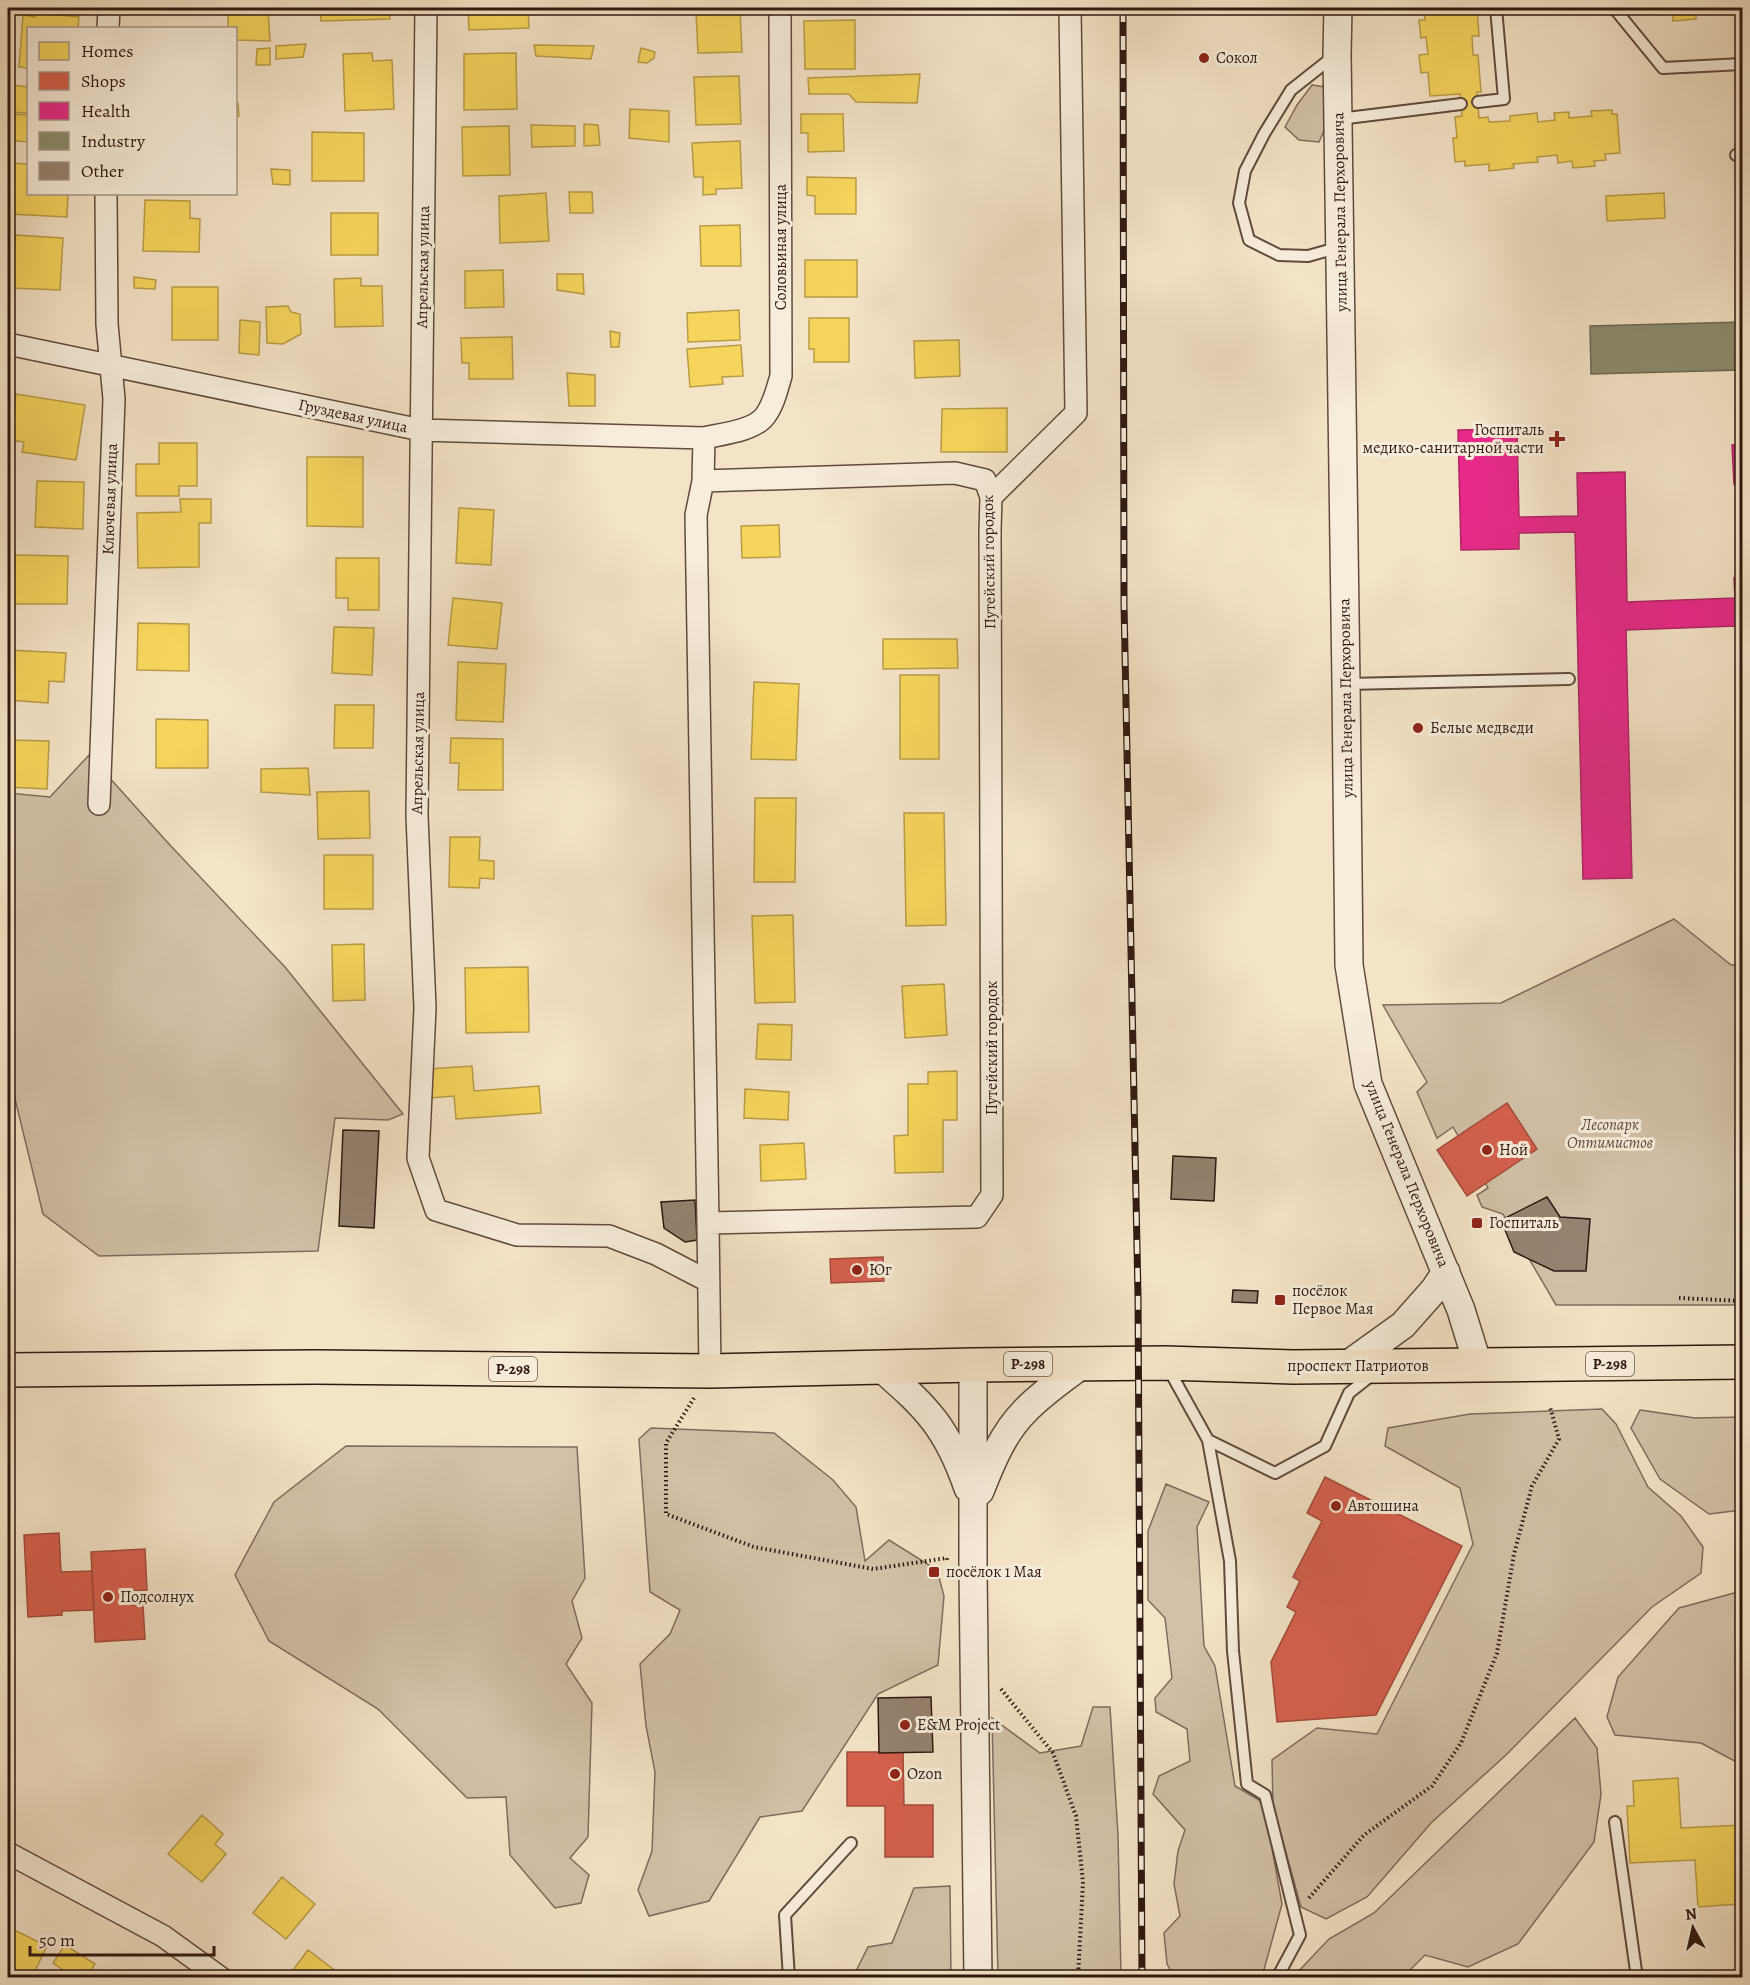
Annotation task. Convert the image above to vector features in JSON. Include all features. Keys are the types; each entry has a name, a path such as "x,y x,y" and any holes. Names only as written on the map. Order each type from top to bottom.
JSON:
{"highway":[{"name":"проспект Патриотов","path":"974,1365 1165,1362 1293,1367 1743,1362"},
{"name":"Р-298","path":"8,1370 316,1367 710,1371 974,1365"}],"street":[{"path":"108,27 109,8"},
{"name":"Апрельская улица","path":"426,8 417,816 424,1008 418,1158 436,1210 517,1234 609,1236 656,1254 708,1281"},
{"name":"Соловьиная улица","path":"704,438 739,431 764,418 773,401 781,376 780,8"},
{"path":"991,497 1076,413 1070,8"},
{"name":"улица Генерала Перхоровича","path":"1338,8 1349,964 1368,1084 1461,1310 1478,1365"},
{"name":"Ключевая улица","path":"99,804 114,399 107,324 106,195"},
{"name":"Груздевая улица","path":"8,344 421,430 704,438"},
{"path":"704,438 703,481 696,515 710,1371"},
{"name":"Путейский городок","path":"703,481 955,473 985,480 991,497 992,1195 977,1217 708,1223"},
{"path":"1346,1366 1403,1325 1434,1290 1446,1272"},
{"path":"974,1506 991,1462 1024,1411 1083,1364"},
{"path":"974,1365 978,1977"},
{"path":"880,1366 920,1401 938,1423 948,1438 974,1506"},
{"path":"8,1853 163,1936 221,1977"}],"lane":[{"path":"1478,102 1504,99 1496,8"},
{"path":"1614,8 1664,68 1743,64"},
{"path":"1337,54 1291,90 1245,171 1239,203 1249,240 1280,255 1308,256 1341,247"},
{"path":"1338,119 1461,104"},
{"path":"1346,684 1569,679"},
{"path":"1165,1362 1208,1440 1230,1561 1233,1651 1247,1784 1265,1795 1300,1935 1277,1977"},
{"path":"1208,1440 1275,1473 1325,1446 1349,1393 1383,1366"},
{"path":"1615,1822 1637,1977"},
{"path":"789,1977 785,1915 851,1843"}],"path":[{"path":"1679,1298 1743,1301"},
{"path":"710,1371 666,1443 666,1514 754,1546 873,1569 946,1558 948,1570"},
{"path":"1300,1935 1309,1896 1364,1835 1432,1786 1461,1743 1497,1653 1514,1554 1532,1486 1559,1439 1550,1407"},
{"path":"1000,1688 1053,1753 1076,1816 1083,1882 1077,1977"}],"green space":[{"path":"1312,85 1325,87 1325,128 1319,142 1299,140 1285,127 1297,105"},
{"path":"89,755 285,967 403,1114 388,1120 335,1118 318,1251 99,1256 43,1214 8,1070 8,793 50,797"},
{"name":"Лесопарк Оптимистов","path":"1674,919 1731,965 1742,964 1742,1305 1556,1305 1503,1214 1482,1207 1477,1195 1488,1188 1453,1127 1437,1138 1417,1092 1427,1082 1383,1005 1501,1003"},
{"path":"1602,1409 1616,1424 1648,1487 1681,1516 1703,1547 1701,1573 1652,1607 1506,1755 1431,1823 1367,1897 1326,1919 1301,1907 1273,1806 1272,1760 1317,1728 1377,1734 1473,1544 1460,1488 1385,1446 1388,1428 1470,1414"},
{"path":"1640,1410 1695,1418 1742,1417 1742,1510 1709,1514 1660,1479 1631,1428"},
{"path":"651,1428 774,1433 833,1480 856,1507 865,1561 889,1540 937,1570 944,1596 938,1665 878,1694 802,1811 760,1817 709,1901 649,1916 638,1890 652,1851 655,1772 646,1726 640,1664 670,1634 680,1610 650,1592 639,1439"},
{"path":"346,1446 577,1447 585,1578 572,1601 582,1638 566,1664 592,1703 588,1837 570,1858 589,1875 581,1903 555,1908 510,1855 506,1797 467,1798 378,1709 269,1641 235,1575 274,1502"},
{"path":"1166,1484 1209,1502 1197,1527 1204,1646 1215,1666 1235,1786 1264,1803 1282,1904 1262,1977 1174,1977 1167,1964 1164,1933 1180,1916 1174,1884 1178,1851 1185,1830 1153,1794 1159,1776 1190,1761 1187,1729 1156,1712 1155,1698 1172,1678 1165,1618 1148,1600 1148,1531"},
{"path":"1734,1593 1742,1593 1742,1765 1701,1743 1615,1735 1607,1717 1618,1677 1679,1608"},
{"path":"1093,1707 1110,1707 1118,1835 1121,1977 998,1977 992,1718 1040,1753 1081,1746"},
{"path":"1575,1718 1597,1748 1601,1794 1594,1842 1518,1944 1468,1967 1425,1955 1403,1977 1293,1977 1329,1939 1374,1913"},
{"path":"950,1886 951,1977 853,1977 868,1947 892,1943 914,1888"}],"building: Homes":[{"path":"228,8 268,9 270,41 237,40 237,27 228,27"},
{"path":"320,8 389,8 390,19 321,21"},
{"path":"468,8 528,8 529,28 469,30"},
{"path":"1424,8 1477,8 1479,36 1472,36 1473,55 1478,55 1481,92 1477,92 1479,118 1488,117 1489,122 1510,121 1510,116 1537,113 1538,122 1555,120 1554,113 1569,112 1569,118 1592,116 1591,111 1612,110 1612,114 1617,114 1620,153 1605,154 1606,160 1594,161 1595,166 1573,168 1572,161 1558,163 1557,155 1537,157 1538,162 1513,164 1514,168 1489,171 1489,164 1465,166 1465,161 1455,162 1453,138 1457,138 1455,117 1462,116 1460,94 1430,96 1428,72 1421,73 1419,55 1428,54 1426,37 1421,38 1419,20 1425,20"},
{"path":"1651,8 1711,8 1712,13 1696,14 1696,19 1673,21 1673,14 1661,15 1660,9 1651,10"},
{"path":"1733,8 1742,8 1742,11 1734,12"},
{"path":"740,10 742,52 698,53 696,12"},
{"path":"35,13 79,17 78,27 27,27 27,68 19,67 23,15 35,17"},
{"path":"855,20 855,69 805,69 804,21"},
{"path":"306,44 303,57 276,59 276,46"},
{"path":"534,45 594,46 591,59 536,56"},
{"path":"270,48 270,65 256,65 257,49"},
{"path":"641,48 655,52 654,58 647,63 638,62"},
{"path":"372,53 373,61 392,60 394,109 345,111 343,54"},
{"path":"516,53 517,109 464,110 464,54"},
{"path":"920,74 917,103 856,102 849,94 809,94 808,78"},
{"path":"739,76 741,124 696,125 694,77"},
{"path":"12,85 27,87 27,113 10,112"},
{"path":"630,109 669,111 669,142 629,138"},
{"path":"9,114 27,115 27,142 8,140"},
{"path":"801,114 843,114 844,151 808,152 808,133 801,133"},
{"path":"584,124 598,125 600,145 584,146"},
{"path":"531,125 575,126 575,146 532,147"},
{"path":"509,126 510,175 463,176 462,127"},
{"path":"312,132 364,133 364,181 312,181"},
{"path":"740,141 742,188 716,189 716,194 703,195 703,177 694,177 692,143"},
{"path":"11,163 27,164 27,195 68,195 67,217 9,214"},
{"path":"271,169 290,170 290,185 273,184"},
{"path":"807,177 856,178 856,214 815,214 815,196 807,195"},
{"path":"8,185 10,185 9,206 8,205"},
{"path":"569,192 592,192 593,213 570,213"},
{"path":"546,193 549,241 500,243 499,196"},
{"path":"1664,193 1665,218 1607,221 1606,196"},
{"path":"145,200 190,201 190,218 200,219 199,252 143,251"},
{"path":"331,213 378,213 378,255 331,255"},
{"path":"740,225 741,266 701,266 700,226"},
{"path":"15,235 63,238 60,290 12,288"},
{"path":"805,260 857,260 857,297 805,297"},
{"path":"503,270 504,307 465,308 465,271"},
{"path":"557,274 583,274 584,294 557,290"},
{"path":"134,277 156,280 155,289 134,288"},
{"path":"361,278 361,286 382,286 383,326 335,327 334,279"},
{"path":"172,287 218,287 218,340 172,340"},
{"path":"288,306 291,312 300,314 301,334 283,344 267,343 266,307"},
{"path":"739,310 740,340 688,342 687,313"},
{"path":"809,318 849,318 849,362 814,362 814,349 809,349"},
{"path":"240,320 260,322 259,355 239,353"},
{"path":"610,331 620,333 619,347 611,347"},
{"path":"512,337 513,379 469,379 469,363 462,363 461,338"},
{"path":"959,340 960,376 915,378 914,341"},
{"path":"741,345 743,376 722,377 723,384 690,387 687,349"},
{"path":"567,373 595,375 595,406 569,406"},
{"path":"16,394 85,405 76,460 22,452 24,442 9,440"},
{"path":"1007,408 1007,452 941,452 942,409"},
{"path":"159,443 197,443 197,486 179,486 179,496 136,496 136,464 159,464"},
{"path":"307,457 363,457 363,527 307,526"},
{"path":"37,481 84,482 83,529 35,527"},
{"path":"180,499 211,499 211,523 199,523 199,567 138,568 137,513 181,512"},
{"path":"459,508 494,510 491,565 456,563"},
{"path":"779,525 780,557 742,558 741,526"},
{"path":"15,555 68,556 67,604 14,604"},
{"path":"336,558 379,558 379,610 348,610 348,598 336,598"},
{"path":"453,598 502,603 497,649 448,645"},
{"path":"138,623 189,624 189,671 137,670"},
{"path":"334,627 374,628 372,675 332,673"},
{"path":"883,639 957,639 958,668 883,669"},
{"path":"8,650 66,653 64,682 49,681 48,703 8,700"},
{"path":"458,662 506,664 503,722 456,720"},
{"path":"900,675 939,675 939,759 900,759"},
{"path":"754,682 799,684 796,760 751,759"},
{"path":"335,705 374,705 373,748 334,748"},
{"path":"156,719 208,720 208,768 156,768"},
{"path":"451,738 503,739 503,790 458,790 459,763 450,763"},
{"path":"8,740 49,741 47,789 8,787"},
{"path":"308,768 310,795 261,792 261,769"},
{"path":"369,791 370,838 318,839 317,792"},
{"path":"755,798 796,798 795,882 754,882"},
{"path":"904,813 944,813 946,925 906,926"},
{"path":"450,837 480,837 479,860 494,861 494,879 480,878 479,888 449,887"},
{"path":"324,855 373,855 373,909 324,909"},
{"path":"793,915 795,1002 755,1003 752,916"},
{"path":"364,944 365,1000 333,1001 332,945"},
{"path":"528,967 529,1032 466,1033 465,968"},
{"path":"944,984 947,1035 905,1038 902,986"},
{"path":"758,1024 792,1025 791,1060 756,1059"},
{"path":"472,1066 474,1091 539,1086 541,1113 456,1119 454,1096 431,1098 429,1069"},
{"path":"957,1071 957,1120 943,1120 943,1172 895,1173 894,1136 908,1135 908,1084 928,1084 928,1072"},
{"path":"745,1089 789,1092 788,1120 744,1118"},
{"path":"804,1143 806,1179 761,1181 760,1145"},
{"path":"1678,1778 1681,1828 1742,1825 1742,1882 1738,1882 1739,1904 1698,1907 1695,1860 1630,1863 1627,1806 1634,1806 1633,1781"},
{"path":"202,1815 223,1834 215,1844 226,1854 202,1882 168,1854"},
{"path":"282,1877 315,1904 286,1939 253,1913"},
{"path":"8,1927 47,1946 34,1973 27,1970 24,1977 8,1969"},
{"path":"65,1945 95,1964 86,1978 75,1978 53,1963"},
{"path":"308,1950 341,1975 339,1978 295,1978 290,1974"}],"building: Shops":[{"name":"Ной","path":"1507,1103 1537,1149 1467,1196 1437,1150"},
{"name":"Юг","path":"883,1257 884,1281 831,1283 830,1259"},
{"path":"1325,1477 1462,1546 1376,1715 1277,1722 1271,1662 1296,1612 1287,1607 1300,1581 1293,1577 1322,1521 1307,1513"},
{"path":"59,1533 61,1572 92,1571 94,1610 62,1611 62,1615 28,1617 24,1535"},
{"path":"145,1549 147,1590 131,1591 132,1605 143,1605 145,1639 95,1642 91,1552"},
{"path":"847,1752 903,1752 904,1805 933,1805 933,1857 885,1857 885,1806 847,1806"}],"building: Health":[{"path":"1517,429 1519,517 1578,516 1577,473 1625,472 1627,602 1735,598 1734,578 1742,578 1742,925 1736,626 1626,630 1632,878 1583,879 1575,532 1519,533 1519,549 1461,550 1458,430"},
{"path":"1742,444 1742,484 1734,484 1732,445"}],"building: Industry":[{"path":"1742,322 1742,370 1591,374 1590,326"}],"building: Other":[{"path":"343,1130 379,1131 374,1228 339,1226"},
{"path":"1173,1156 1216,1158 1214,1201 1171,1199"},
{"path":"1547,1197 1560,1217 1590,1219 1586,1271 1554,1271 1514,1252 1501,1220"},
{"path":"695,1200 697,1240 685,1242 664,1228 661,1202"},
{"path":"1233,1290 1258,1291 1257,1303 1232,1302"},
{"name":"E&M Project","path":"931,1697 933,1752 879,1753 878,1698"}],"railway":[{"path":"1123,8 1124,604 1138,1296 1142,1978"}],"place":[{"name":"Сокол","path":"1204,58"},
{"name":"Госпиталь медико-санитарной части","path":"1557,439"},
{"name":"Белые медведи","path":"1418,728"},
{"name":"Ной","path":"1487,1150"},
{"name":"Госпиталь","path":"1477,1223"},
{"name":"Юг","path":"857,1270"},
{"name":"посёлок Первое Мая","path":"1280,1300"},
{"name":"Автошина","path":"1336,1506"},
{"name":"посёлок 1 Мая","path":"934,1572"},
{"name":"Подсолнух","path":"108,1597"},
{"name":"E&M Project","path":"905,1725"},
{"name":"Ozon","path":"895,1774"}]}
